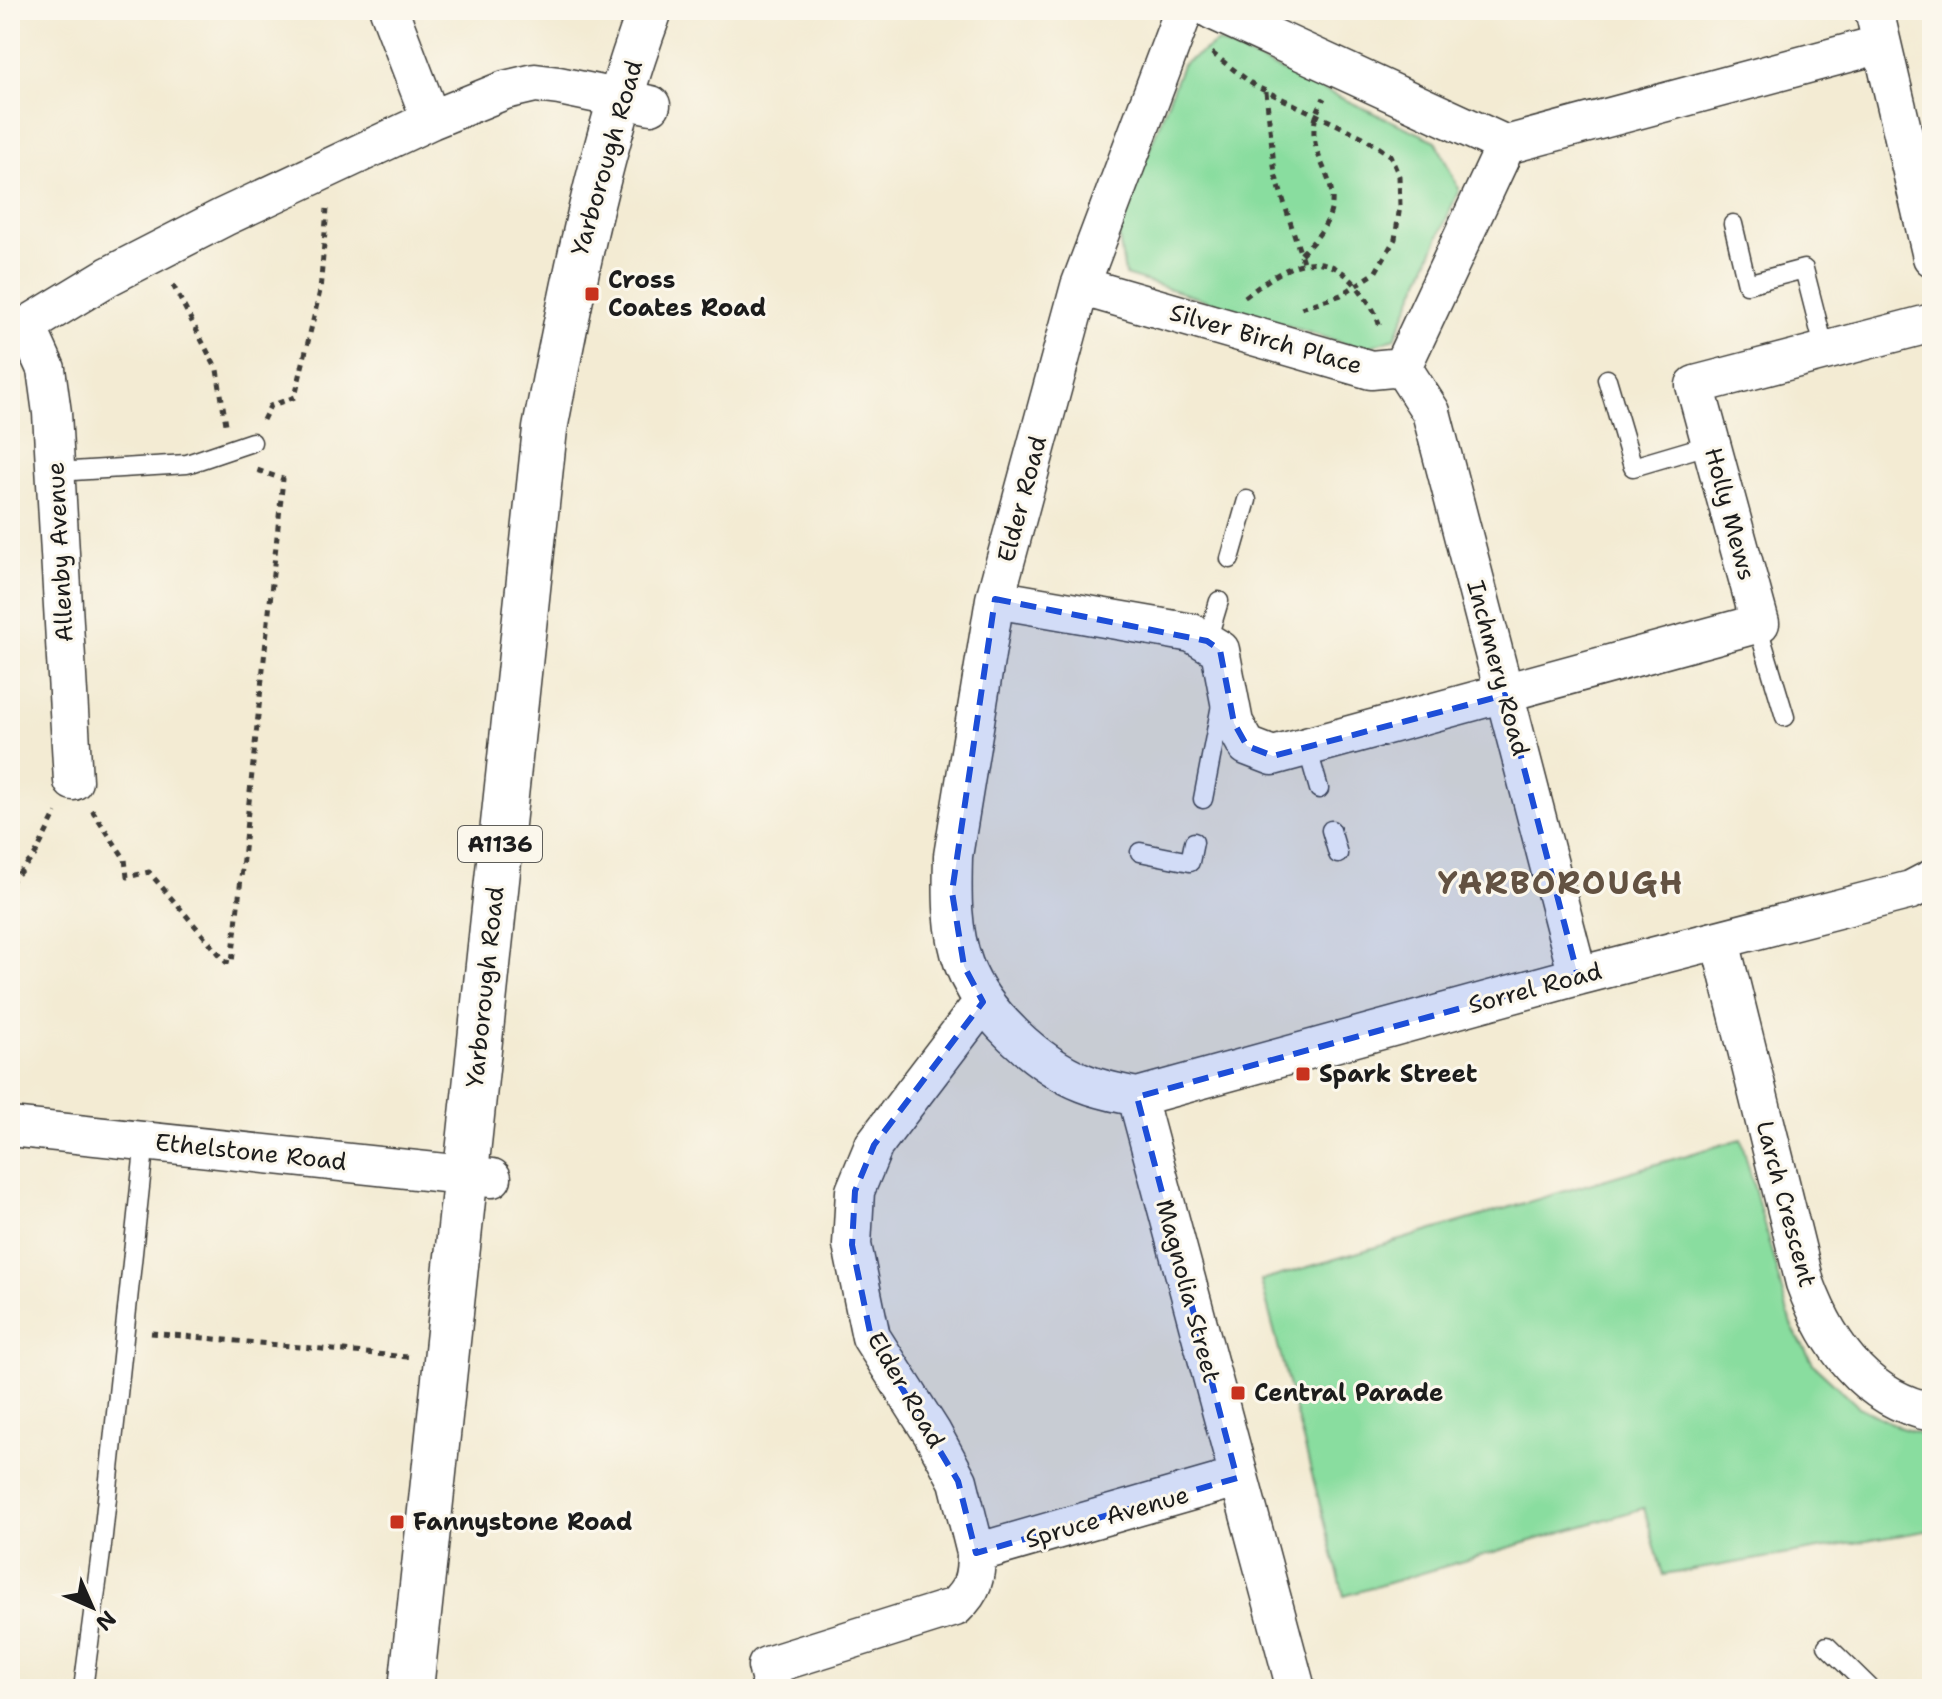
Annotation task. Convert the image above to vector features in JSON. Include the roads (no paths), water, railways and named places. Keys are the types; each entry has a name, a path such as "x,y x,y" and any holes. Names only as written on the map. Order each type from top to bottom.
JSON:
{"main road":[{"name":"Yarborough Road","path":"411,1689 444,1362 478,1177 545,429 574,275 636,101 650,10"}],"street":[{"path":"389,10 431,120"},
{"path":"1212,10 1506,145 1878,27 1932,257"},
{"name":"Elder Road","path":"1137,1097 1082,1083 1060,1070 1012,1032 983,1002 964,966 954,927 953,856 995,599 1080,286 1178,25"},
{"path":"18,331 156,252 431,120 505,90 535,83 636,101"},
{"path":"1386,369 1506,145"},
{"name":"Silver Birch Place","path":"1080,286 1236,313 1386,369"},
{"name":"Holly Mews","path":"1757,624 1760,623 1695,385 1932,323"},
{"name":"Allenby Avenue","path":"18,331 46,369 56,472 73,781"},
{"name":"Inchmery Road","path":"1386,369 1431,412 1578,976"},
{"path":"995,599 1192,633 1207,641 1220,650 1234,723 1247,746 1273,756 1757,624"},
{"name":"Sorrel Road","path":"1137,1097 1578,976 1911,890 1932,879"},
{"name":"Larch Crescent","path":"1720,941 1805,1283 1817,1317 1855,1371 1878,1389 1932,1412"},
{"name":"Elder Road","path":"976,1553 958,1481 871,1337 852,1245 855,1191 874,1145 983,1002"},
{"name":"Magnolia Street","path":"1137,1097 1293,1679"},
{"name":"Ethelstone Road","path":"10,1127 478,1177"},
{"name":"Spruce Avenue","path":"976,1553 1237,1478"},
{"path":"773,1689 767,1666 955,1607 971,1592 976,1574 976,1553"}],"lane":[{"path":"1733,224 1747,284 1804,269 1825,351"},
{"path":"1607,379 1633,467 1711,444"},
{"path":"56,472 187,464 243,446"},
{"path":"1230,559 1247,500"},
{"path":"1207,641 1219,601"},
{"path":"1757,624 1785,717"},
{"path":"1203,799 1225,687"},
{"path":"1307,747 1319,789"},
{"path":"1331,830 1338,854"},
{"path":"1140,852 1190,862 1194,842"},
{"path":"83,1689 145,1140"},
{"path":"1827,1646 1871,1689"}],"place":[{"name":"Cross Coates Road","path":"592,294"},
{"name":"Spark Street","path":"1303,1074"},
{"name":"Central Parade","path":"1238,1393"},
{"name":"Fannystone Road","path":"397,1522"}],"district":[{"name":"YARBOROUGH","path":"1561,883"}]}
